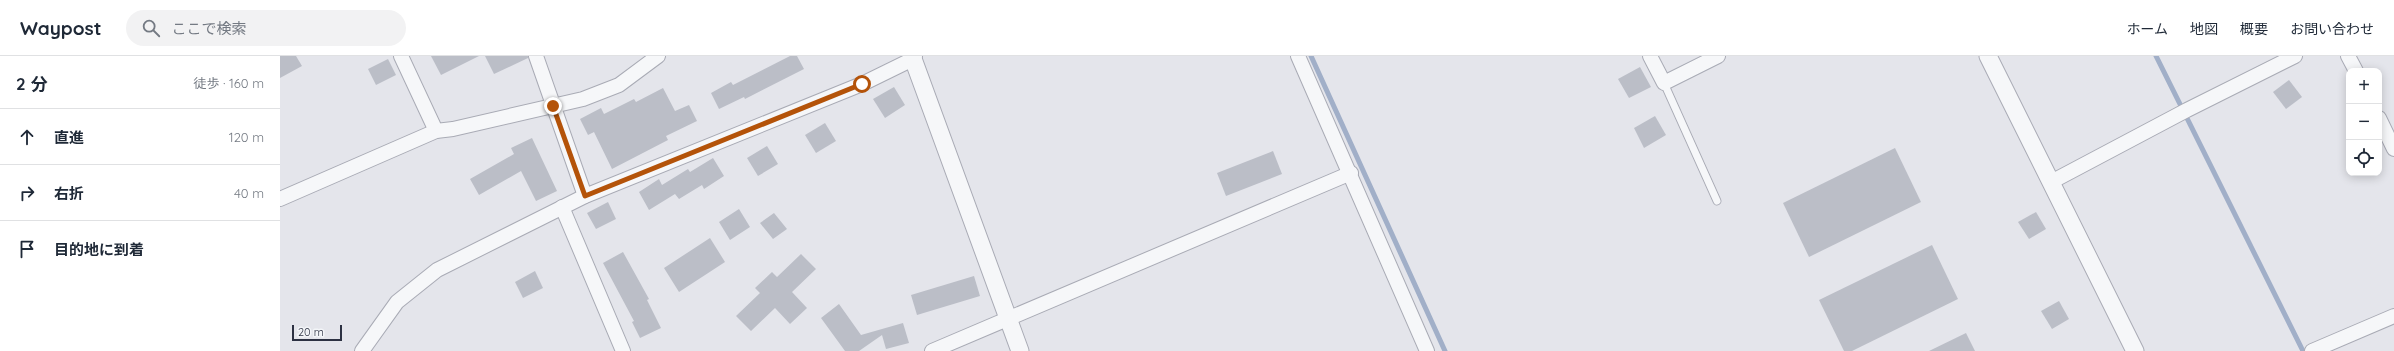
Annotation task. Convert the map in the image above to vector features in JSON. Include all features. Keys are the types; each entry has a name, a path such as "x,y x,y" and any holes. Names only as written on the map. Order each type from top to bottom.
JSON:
{"street":[{"path":"401,56 436,131"},
{"path":"536,56 585,196"},
{"path":"280,199 436,131 453,129 583,99 619,85 658,56"},
{"path":"1298,56 1351,173 1427,351"},
{"path":"1650,56 1664,83 1718,56"},
{"path":"1988,56 2136,351"},
{"path":"2051,182 2183,112 2295,56"},
{"path":"2348,56 2354,68"},
{"path":"362,351 397,302 437,270 585,196 862,84 914,57 1020,351"},
{"path":"2382,124 2394,149"},
{"path":"932,351 1351,173"},
{"path":"562,207 623,351"},
{"path":"2312,351 2394,316"}],"lane":[{"path":"1664,83 1717,201"}],"building":[{"path":"280,56 296,56 302,66 280,78"},
{"path":"431,56 479,56 441,75"},
{"path":"485,56 528,56 528,58 494,74"},
{"path":"790,56 797,56 804,69 745,99 744,97 719,109 711,93 731,82 733,85"},
{"path":"388,59 396,75 376,85 368,69"},
{"path":"1640,67 1651,87 1629,98 1618,79"},
{"path":"2289,80 2302,97 2286,109 2273,92"},
{"path":"894,87 905,105 885,118 873,99"},
{"path":"663,88 675,111 689,105 697,121 666,136 668,140 612,169 594,132 588,135 580,119 601,108 604,114 634,99 636,102"},
{"path":"1655,116 1666,135 1644,148 1634,128"},
{"path":"825,123 836,141 816,153 805,135"},
{"path":"532,138 557,191 536,201 521,171 479,195 470,179 514,154 511,148"},
{"path":"767,146 778,164 758,176 747,158"},
{"path":"1895,148 1921,202 1809,257 1783,203"},
{"path":"1273,151 1282,174 1226,196 1217,173"},
{"path":"713,158 724,176 704,189 702,185 679,199 675,194 649,210 639,192 659,179 662,185 688,169 690,172"},
{"path":"608,202 616,219 596,229 587,213"},
{"path":"739,209 750,227 730,240 719,222"},
{"path":"2036,212 2046,229 2029,239 2018,222"},
{"path":"774,213 787,229 773,239 760,223"},
{"path":"710,238 725,262 679,292 664,268"},
{"path":"1932,245 1958,299 1852,351 1844,351 1819,300"},
{"path":"623,252 649,299 647,300 661,328 640,338 632,322 634,321 603,263"},
{"path":"801,254 816,269 792,292 807,308 790,324 775,308 751,331 736,316 760,293 755,288 772,272 777,277"},
{"path":"535,271 543,288 523,298 515,282"},
{"path":"974,276 980,296 917,315 911,295"},
{"path":"2059,301 2069,319 2052,329 2041,311"},
{"path":"839,304 861,335 903,323 909,343 886,349 882,335 859,351 845,351 821,318"},
{"path":"1966,333 1975,351 1929,351"}],"waterway":[{"path":"1311,56 1445,351"},
{"path":"2156,56 2303,351"}],"route":[{"path":"553,106 585,196 862,84"}]}
